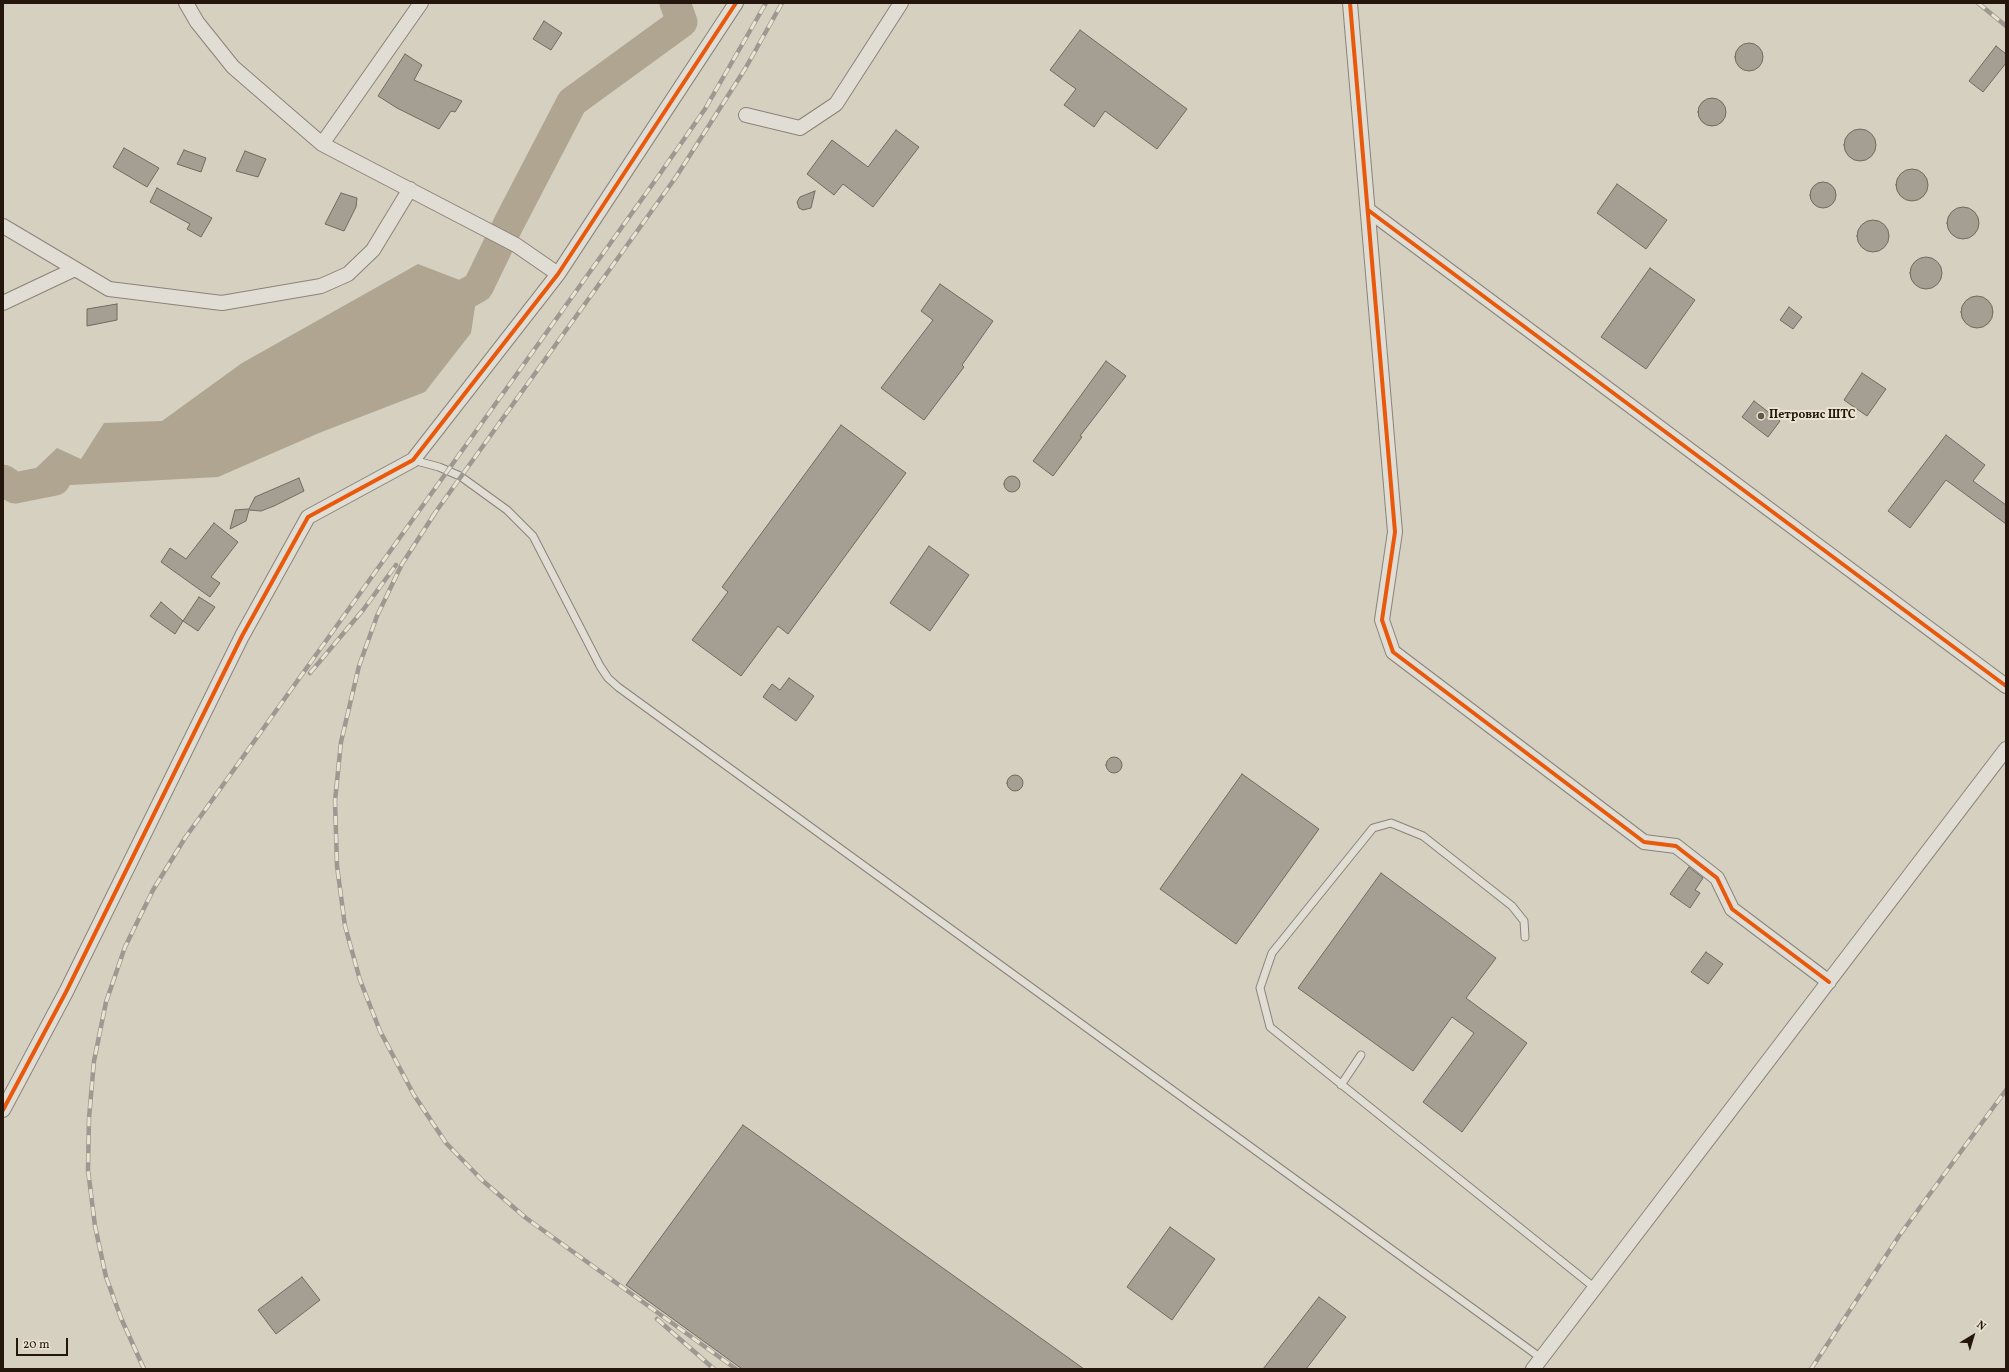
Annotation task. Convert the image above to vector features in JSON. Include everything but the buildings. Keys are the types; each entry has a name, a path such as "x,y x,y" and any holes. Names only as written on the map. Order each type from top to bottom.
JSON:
{"street":[{"path":"186,3 198,22 233,67 322,144 497,234 516,245 558,274"},
{"path":"322,144 421,3"},
{"path":"3,1110 66,992 242,636 308,517 413,460 558,274 736,3"},
{"path":"746,115 800,128 836,104 901,3"},
{"path":"1350,3 1395,532 1382,620 1393,652 1644,842 1676,846 1717,878 1732,909 1829,982"},
{"path":"3,226 108,289 222,303 321,286 348,274 373,250 410,189"},
{"path":"1368,210 2006,686"},
{"path":"3,303 75,269"},
{"path":"1537,1364 2006,749"}],"lane":[{"path":"413,460 439,467 460,476 507,510 533,536 600,666 608,678 618,687 1537,1364"},
{"path":"1525,937 1524,921 1512,906 1423,836 1391,824 1374,828 1272,953 1260,988 1270,1027 1595,1288"},
{"path":"1341,1085 1361,1055"}],"shaded area":[{"path":"418,264 478,287 471,333 425,392 319,433 218,477 15,488 57,448 81,459 104,423 162,421 242,363"}],"waterway":[{"path":"440,308 478,287 509,223 572,102 682,22 675,3"},
{"path":"3,480 15,488 55,480"}],"railway":[{"path":"144,1369 121,1318 106,1277 95,1226 88,1170 89,1118 94,1061 106,1002 125,947 153,890 185,838 657,178 705,109 766,3"},
{"path":"432,517 676,177 745,69 782,3"},
{"path":"1978,3 2006,26"},
{"path":"435,513 402,564 377,616 359,666 341,742 335,801 337,866 345,926 360,980 380,1031 414,1095 446,1143 483,1181 526,1218 736,1369"},
{"path":"310,673 363,610 396,565"},
{"path":"1811,1369 1899,1236 2006,1090"},
{"path":"657,1319 714,1369"}],"cycle path":[{"path":"3,1110 66,992 242,636 308,517 413,460 558,274 736,3"},
{"path":"1350,3 1395,532 1382,620 1393,652 1644,842 1676,846 1717,878 1732,909 1829,982"},
{"path":"1368,210 2006,686"}],"place":[{"name":"Петровис ШТС","path":"1761,416"}]}
